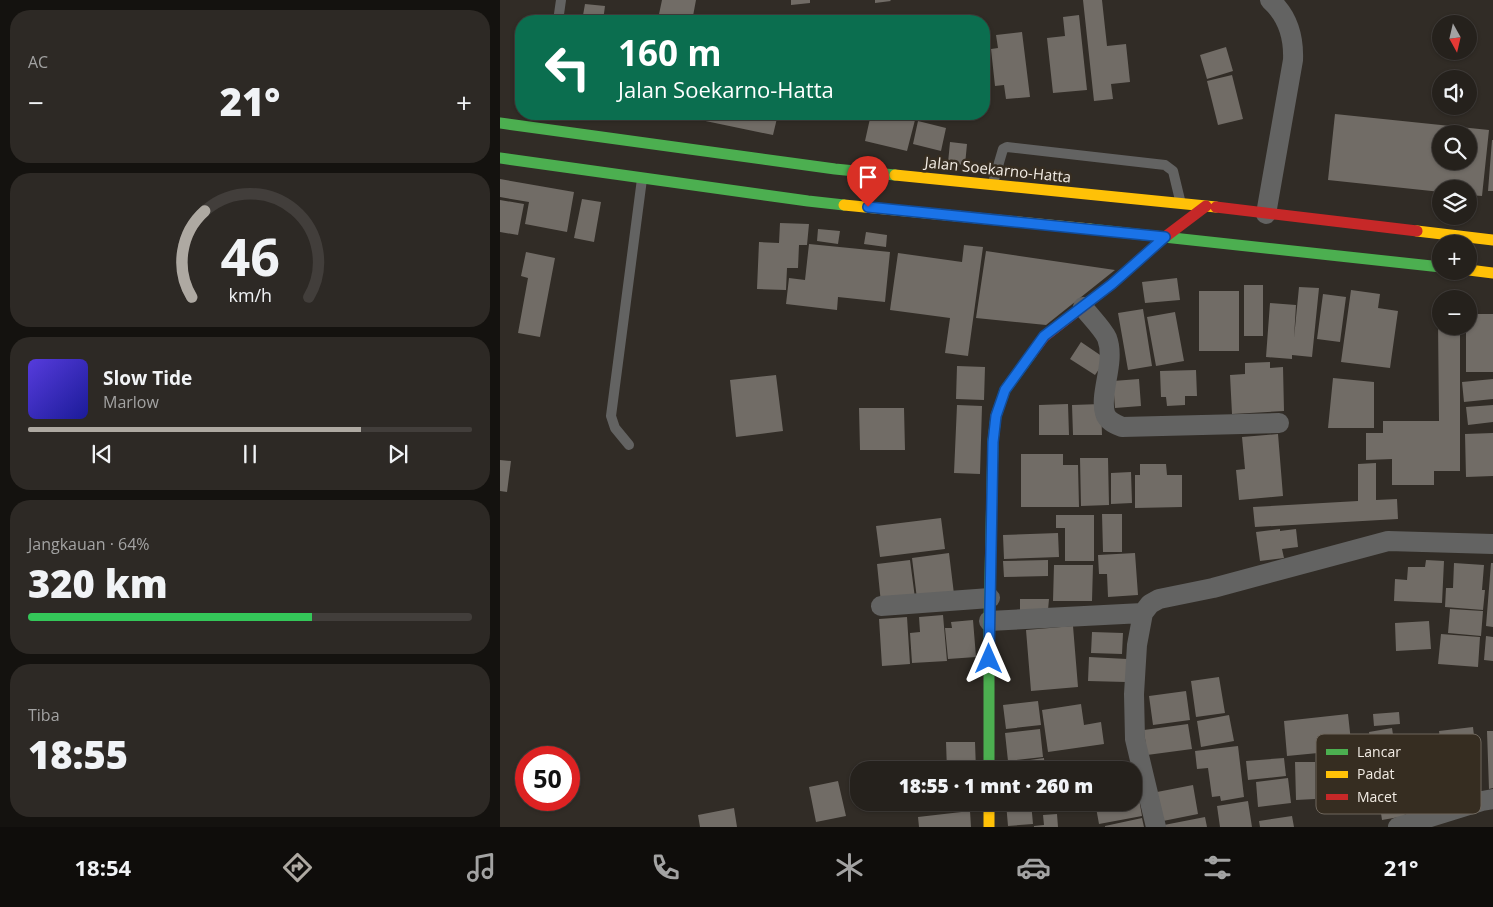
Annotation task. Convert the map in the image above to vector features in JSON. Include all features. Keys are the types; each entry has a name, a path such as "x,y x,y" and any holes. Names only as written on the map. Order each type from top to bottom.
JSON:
{"main road":[{"name":"Jalan Soekarno-Hatta","path":"500,123 545,125 835,168 1181,203 1493,240"},
{"path":"500,158 808,201 1432,266"},
{"path":"989,761 989,622 993,442 996,416 1005,390 1044,336 1112,284 1165,237 1206,206"},
{"path":"1477,271 1493,273"},
{"path":"989,811 989,827"}],"street":[{"path":"1266,214 1293,60 1294,42 1288,25 1278,8 1270,0"},
{"path":"1083,307 1107,338 1110,361 1104,404 1105,414 1113,424 1122,427 1279,423"},
{"path":"1156,827 1135,739 1134,694 1137,645 1143,613 1150,604 1159,599 1213,588 1388,541 1493,544"},
{"path":"881,606 990,598"},
{"path":"989,622 1143,613"},
{"path":"1481,803 1493,799"},
{"path":"1398,827 1442,814"}],"lane":[{"path":"559,15 561,0"},
{"path":"992,184 1003,149 1007,147 1165,165 1173,171 1181,203"},
{"path":"630,444 615,428 610,416 642,178"}],"building":[{"path":"662,0 696,0 693,15 659,15"},
{"path":"791,0 810,0 810,3 791,5"},
{"path":"875,0 890,0 891,1 875,3"},
{"path":"1083,0 1102,0 1107,46 1126,44 1130,82 1111,84 1113,99 1094,101"},
{"path":"585,4 605,6 604,15 583,15"},
{"path":"1079,15 1087,90 1053,93 1047,38 1065,36 1063,17"},
{"path":"1022,32 1030,97 1006,99 1004,85 995,86 991,49 998,48 996,35"},
{"path":"1226,47 1233,71 1207,79 1200,55"},
{"path":"1232,75 1243,119 1218,125 1207,81"},
{"path":"1335,114 1441,125 1432,125 1432,170 1477,170 1477,129 1489,130 1482,196 1477,196 1477,180 1432,180 1432,191 1328,180"},
{"path":"701,120 777,120 773,135"},
{"path":"870,120 915,120 907,151 865,141"},
{"path":"918,121 946,128 941,151 913,144"},
{"path":"1492,140 1493,191 1488,191"},
{"path":"950,142 967,144 965,165 948,163"},
{"path":"500,179 574,192 567,232 525,224 529,202 500,197"},
{"path":"582,199 601,202 594,242 574,238"},
{"path":"500,200 524,204 518,235 500,232"},
{"path":"780,223 809,224 807,245 799,245 798,268 787,268 786,290 757,289 759,242 779,243"},
{"path":"818,229 840,231 838,244 817,241"},
{"path":"866,232 887,235 886,247 864,244"},
{"path":"809,244 890,252 885,302 838,297 837,310 786,304 789,278 805,280"},
{"path":"964,245 983,247 968,356 945,353 950,318 890,310 898,253 962,262"},
{"path":"986,251 1115,270 1046,325 976,318"},
{"path":"526,252 555,258 540,337 518,333 528,278 521,276"},
{"path":"1177,278 1180,300 1145,303 1142,282"},
{"path":"1244,285 1263,285 1263,336 1244,336"},
{"path":"1299,287 1319,288 1312,357 1292,355 1292,359 1266,357 1270,303 1296,305 1294,338"},
{"path":"1351,290 1380,294 1378,308 1398,311 1390,368 1341,362"},
{"path":"1199,291 1239,291 1239,351 1199,351"},
{"path":"1323,294 1346,297 1340,342 1317,339"},
{"path":"1143,309 1152,366 1128,370 1118,313"},
{"path":"1175,312 1184,361 1156,366 1147,317"},
{"path":"1477,314 1493,314 1493,372 1466,372 1466,335 1477,335"},
{"path":"1438,335 1460,335 1460,471 1434,471 1434,485 1392,485 1392,459 1366,460 1366,433 1383,433 1383,421 1439,421"},
{"path":"1081,342 1106,359 1095,375 1070,359"},
{"path":"1270,362 1270,368 1283,367 1284,411 1232,414 1230,375 1245,374 1245,363"},
{"path":"957,366 985,367 984,400 956,399"},
{"path":"1196,370 1197,396 1185,396 1185,405 1167,406 1166,397 1161,397 1160,371"},
{"path":"776,375 783,431 736,437 730,380"},
{"path":"1333,378 1374,382 1374,428 1328,428"},
{"path":"1139,379 1141,406 1115,408 1113,381"},
{"path":"1493,379 1493,399 1464,402 1462,382"},
{"path":"1068,404 1069,435 1039,435 1039,405"},
{"path":"1101,404 1102,435 1073,435 1072,405"},
{"path":"957,405 982,406 980,474 954,473"},
{"path":"1493,405 1493,422 1468,425 1466,407"},
{"path":"859,408 904,408 905,450 860,450"},
{"path":"1493,433 1493,476 1466,477 1465,434"},
{"path":"1278,434 1283,496 1239,500 1236,470 1245,469 1242,437"},
{"path":"1021,454 1063,454 1063,465 1078,465 1079,507 1021,507"},
{"path":"1080,458 1108,458 1109,505 1081,506"},
{"path":"500,460 511,461 507,492 500,491"},
{"path":"1376,463 1376,500 1397,499 1398,519 1255,527 1253,507 1358,501 1358,464"},
{"path":"1140,464 1166,464 1167,475 1182,475 1182,507 1135,508 1135,475 1140,475"},
{"path":"1131,472 1132,503 1111,504 1111,473"},
{"path":"1102,514 1122,514 1122,552 1103,552"},
{"path":"1056,515 1094,515 1094,561 1065,561 1065,528 1056,528"},
{"path":"941,518 945,549 880,557 876,526"},
{"path":"1280,529 1280,531 1296,529 1298,547 1282,549 1284,558 1260,561 1256,532"},
{"path":"1058,533 1059,557 1004,559 1003,535"},
{"path":"949,553 954,594 917,599 912,558"},
{"path":"1135,553 1138,595 1108,597 1107,574 1099,574 1098,555"},
{"path":"910,560 915,598 881,603 877,564"},
{"path":"1048,560 1048,576 1004,577 1003,561"},
{"path":"1426,560 1444,561 1442,603 1394,601 1395,579 1407,580 1408,567 1425,567"},
{"path":"1454,563 1484,565 1482,590 1485,590 1483,610 1445,607 1446,588 1453,588"},
{"path":"1491,563 1493,563 1493,627 1486,626"},
{"path":"1054,565 1093,565 1092,601 1053,601"},
{"path":"1020,599 1049,599 1048,610 1020,610"},
{"path":"1450,609 1483,611 1481,636 1448,633"},
{"path":"943,615 947,661 912,663 910,633 920,632 919,617"},
{"path":"907,617 910,664 882,666 879,619"},
{"path":"973,620 976,657 948,659 945,628 952,628 951,622"},
{"path":"1429,621 1431,649 1396,651 1395,623"},
{"path":"1073,626 1078,687 1031,691 1026,630"},
{"path":"1092,632 1123,633 1122,654 1091,653"},
{"path":"1441,634 1480,637 1478,667 1438,664"},
{"path":"1486,636 1493,637 1493,661 1484,660"},
{"path":"1089,657 1127,659 1126,682 1088,681"},
{"path":"1219,677 1225,713 1196,717 1191,681"},
{"path":"1186,691 1190,720 1153,725 1149,696"},
{"path":"1038,701 1041,725 1006,729 1003,705"},
{"path":"1081,704 1084,725 1101,722 1104,744 1048,752 1042,710"},
{"path":"1399,712 1400,724 1374,726 1373,714"},
{"path":"1348,714 1350,734 1316,734 1316,753 1287,756 1284,721"},
{"path":"1229,715 1234,741 1201,747 1197,721"},
{"path":"1188,724 1192,749 1147,755 1144,730"},
{"path":"1473,727 1474,734 1439,734 1439,731"},
{"path":"1392,728 1393,734 1369,734 1369,732"},
{"path":"1040,729 1043,757 1008,761 1005,733"},
{"path":"1487,731 1493,731 1493,788 1489,789"},
{"path":"946,742 975,742 976,761 947,761"},
{"path":"1238,746 1244,797 1221,801 1220,796 1212,797 1208,768 1197,769 1195,751"},
{"path":"1044,758 1044,761 1022,761"},
{"path":"1284,758 1286,776 1248,780 1246,761"},
{"path":"1295,762 1315,762 1315,799 1296,800"},
{"path":"1288,778 1291,803 1258,807 1256,782"},
{"path":"838,781 846,816 816,822 809,787"},
{"path":"1193,785 1198,814 1163,821 1157,792"},
{"path":"1248,801 1252,827 1220,827 1217,806"},
{"path":"734,808 737,827 700,827 698,815"},
{"path":"970,811 971,827 919,827 918,817"},
{"path":"1007,811 1032,811 1033,824 1008,826"},
{"path":"1097,811 1141,811 1142,816 1099,824"},
{"path":"1057,814 1058,827 1034,827 1044,825 1043,815"},
{"path":"1381,814 1405,814 1405,816 1382,820"},
{"path":"1292,816 1294,827 1260,827 1259,821"},
{"path":"1205,817 1207,827 1164,827 1164,825"},
{"path":"1142,818 1144,827 1105,827 1105,826"}],"traffic: fast":[{"path":"500,123 835,169 895,175"},
{"path":"500,158 844,205"},
{"path":"1090,229 1432,266"},
{"path":"989,761 989,621 993,441 996,416 1005,390 1032,353"}],"traffic: slow":[{"path":"895,175 1216,207"},
{"path":"844,205 1090,229"},
{"path":"1417,231 1493,240"},
{"path":"1477,271 1493,273"},
{"path":"989,811 989,827"}],"traffic: jam":[{"path":"1032,353 1044,337 1112,284 1165,237 1206,206"},
{"path":"1216,207 1417,231"}],"route":[{"path":"868,207 1165,237 1112,284 1044,336 1005,390 996,416 993,442 989,659"}]}
